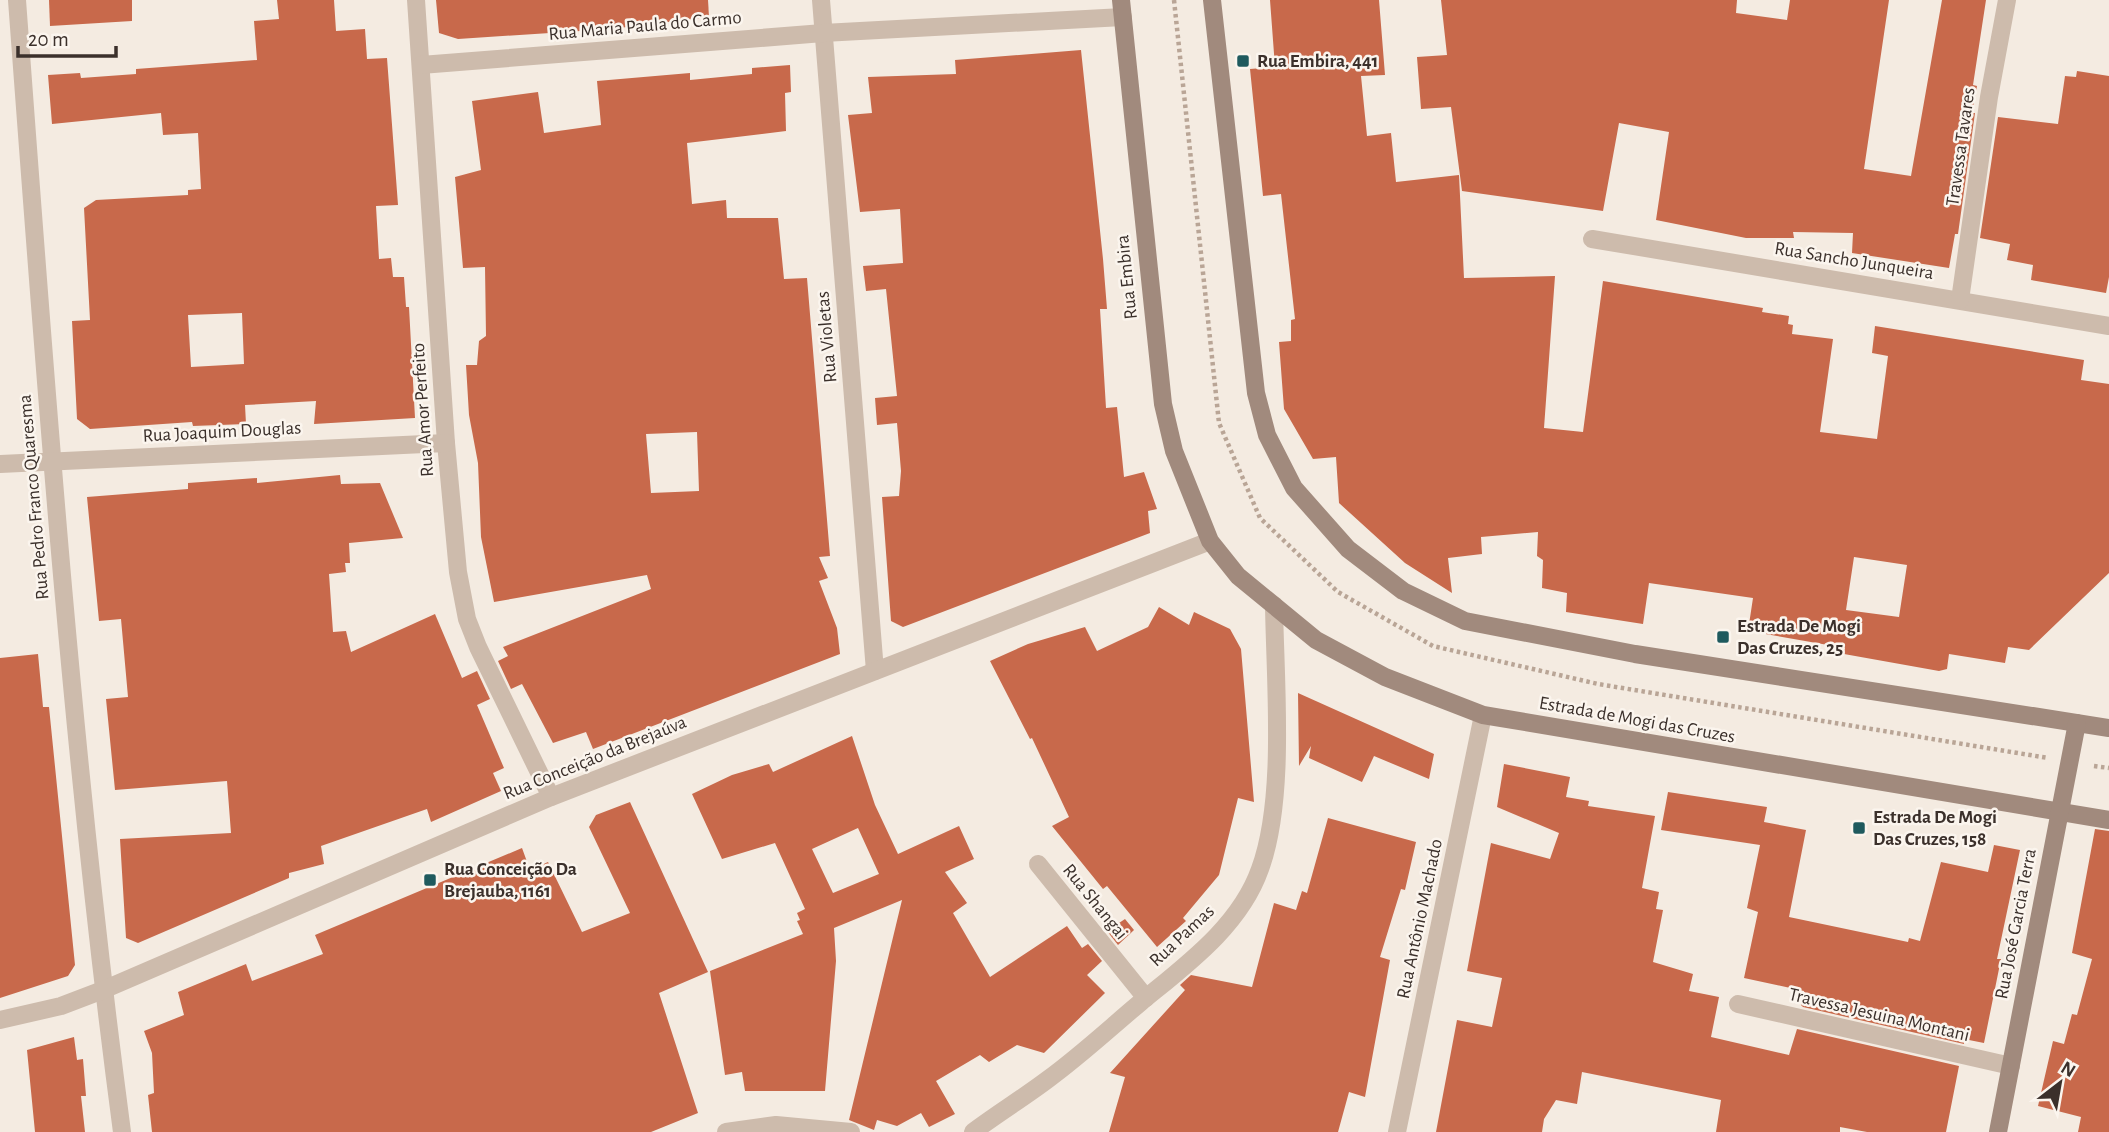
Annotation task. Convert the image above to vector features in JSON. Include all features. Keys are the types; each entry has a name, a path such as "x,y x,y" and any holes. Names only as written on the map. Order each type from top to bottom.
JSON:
{"main road":[{"path":"1212,0 1256,393 1267,435 1294,488 1348,550 1403,591 1465,621 1580,644 2109,728"},
{"name":"Rua Embira","path":"1122,9 1163,404 1174,451 1210,541"},
{"name":"Estrada de Mogi das Cruzes","path":"1210,541 1238,576 1316,640 1350,660 1483,715 2109,820"},
{"name":"Rua José Garcia Terra","path":"1998,1132 2077,723"}],"street":[{"name":"Rua Pedro Franco Quaresma","path":"17,0 51,461 103,990 122,1132"},
{"name":"Rua Amor Perfeito","path":"416,0 446,443 458,572 467,619 551,797"},
{"name":"Rua Violetas","path":"821,0 875,671"},
{"name":"Travessa Tavares","path":"1960,300 1989,97 2007,0"},
{"name":"Rua Maria Paula do Carmo","path":"421,65 1122,9"},
{"name":"Rua Sancho Junqueira","path":"1592,239 2109,326"},
{"name":"Rua Joaquim Douglas","path":"0,464 446,443"},
{"name":"Rua Conceição da Brejaúva","path":"0,1020 61,1006 103,990 551,797 1210,541"},
{"name":"Rua Pamas","path":"973,1132 1048,1079 1199,953 1229,922 1260,870 1270,830 1275,788 1274,605"},
{"name":"Rua Antônio Machado","path":"1397,1132 1483,715"},
{"name":"Rua Shangai","path":"1038,864 1146,998"},
{"name":"Travessa Jesuina Montani","path":"1738,1004 2011,1066"},
{"path":"726,1132 776,1125 851,1132"}],"path":[{"path":"1174,0 1219,423 1260,518 1338,592 1433,646 1598,684 2109,768"}],"building":[{"path":"49,0 132,0 132,21 50,26"},
{"path":"277,0 334,0 336,31 365,29 367,59 387,58 398,205 376,206 379,259 391,258 393,277 404,277 406,307 409,307 415,418 314,424 316,401 245,405 246,424 193,426 192,422 90,429 77,419 72,321 90,320 84,208 96,200 188,195 188,190 201,189 198,133 163,135 161,113 52,124 48,75 80,73 81,78 136,74 136,69 257,60 254,21 279,19","holes":["242,313 244,364 191,367 188,315"]},
{"path":"436,0 708,0 709,17 611,29 458,39 439,33"},
{"path":"1270,0 1379,0 1385,75 1361,76 1367,136 1391,133 1396,182 1459,175 1464,278 1555,276 1544,428 1583,432 1603,281 1763,308 1762,312 1789,316 1788,324 1793,325 1792,334 1833,339 1820,432 1877,439 1888,356 1872,353 1875,326 2084,360 2081,380 2109,384 2109,573 2029,650 2008,647 2005,663 1949,654 1947,669 1939,671 1844,654 1845,648 1748,631 1753,598 1649,583 1643,624 1566,612 1567,593 1542,588 1543,560 1537,556 1538,532 1481,537 1482,554 1448,558 1452,593 1405,563 1339,503 1336,457 1313,459 1284,409 1279,342 1291,341 1291,320 1295,319 1281,194 1263,196 1250,69 1275,67","holes":["1854,557 1907,565 1899,617 1846,610"]},
{"path":"1441,0 1737,0 1736,13 1787,20 1790,0 1889,0 1864,169 1911,176 1942,0 1986,0 1973,85 1977,86 1972,113 1975,113 1958,234 1955,234 1949,268 1852,253 1853,233 1793,232 1794,238 1746,238 1656,220 1669,132 1619,123 1603,211 1462,191 1451,107 1421,109 1417,57 1447,55"},
{"path":"1081,50 1107,309 1100,309 1106,408 1117,407 1124,477 1144,472 1157,509 1148,511 1150,533 903,627 891,621 882,497 899,496 901,471 897,423 877,425 875,398 897,396 886,289 866,291 863,266 903,263 900,209 860,212 848,115 872,113 868,77 956,74 955,60"},
{"path":"790,65 791,92 785,93 786,131 687,143 692,204 726,200 727,218 778,218 784,279 807,278 830,556 819,557 828,578 819,581 837,628 840,654 593,749 586,732 553,743 522,684 511,689 498,661 508,656 503,647 651,589 647,575 494,602 481,537 478,463 469,415 466,365 477,365 479,341 486,336 485,267 463,268 455,177 481,170 472,101 538,92 544,133 601,125 597,81 690,73 690,80 752,74 752,68","holes":["697,432 699,491 651,493 646,434"]},
{"path":"2077,71 2109,76 2109,277 2106,293 2031,280 2033,265 2007,260 2010,244 1980,238 1998,117 2058,124 2065,76 2076,77"},
{"path":"340,475 341,484 380,483 403,538 349,543 350,563 345,563 346,572 329,574 333,632 346,631 351,652 435,614 462,678 477,671 490,699 477,705 504,768 493,773 501,791 431,822 427,809 321,846 324,864 289,873 289,878 138,943 126,938 120,839 231,833 227,781 115,790 106,699 128,697 121,619 99,621 87,497 188,489 188,483 257,478 257,483"},
{"path":"1159,607 1189,625 1194,612 1230,629 1241,649 1254,802 1238,798 1219,875 1183,918 1186,921 1157,947 1107,886 1103,889 1052,826 1069,817 1032,738 1030,739 990,661 1028,644 1085,627 1097,651 1148,627"},
{"path":"38,654 43,707 49,707 75,965 68,976 0,998 0,658"},
{"path":"1298,693 1434,754 1429,779 1374,756 1362,782 1309,758 1311,746 1299,766"},
{"path":"852,736 875,805 898,854 959,826 974,859 945,872 967,903 953,913 990,977 1067,926 1082,948 1088,944 1102,961 1087,975 1105,993 1044,1053 1017,1045 989,1062 980,1055 936,1081 955,1114 929,1127 921,1113 897,1126 877,1120 874,1130 849,1120 902,900 834,928 836,961 825,1091 745,1091 742,1072 725,1075 710,971 803,934 797,921 800,920 797,913 805,909 775,843 722,859 692,794 732,775 769,764 773,772","holes":["858,828 879,874 833,893 812,849"]},
{"path":"1504,764 1570,777 1566,797 1589,801 1588,806 1655,816 1642,888 1659,892 1656,909 1663,910 1653,962 1693,974 1689,991 1719,997 1711,1037 1789,1055 1797,1029 1959,1066 1946,1132 1867,1132 1840,1127 1840,1132 1716,1132 1721,1100 1582,1072 1577,1104 1556,1100 1544,1119 1542,1132 1436,1132 1457,1020 1492,1027 1502,978 1467,971 1491,843 1550,859 1559,833 1497,807"},
{"path":"1668,792 1767,807 1764,822 1806,830 1789,917 1908,942 1909,938 1920,941 1941,862 1988,872 1994,845 2020,850 1997,959 2001,959 1984,1043 1964,1039 1964,1044 1803,1007 1801,1005 1804,991 1744,978 1758,912 1747,908 1760,845 1661,830"},
{"path":"630,802 708,972 659,993 698,1113 651,1132 152,1132 148,1095 154,1093 152,1053 144,1031 184,1015 178,992 246,964 252,981 323,954 315,935 522,848 530,870 548,862 582,932 630,913 589,827 596,815"},
{"path":"1328,818 1416,842 1405,890 1401,889 1380,957 1390,960 1365,1097 1349,1092 1338,1132 1109,1132 1125,1077 1110,1073 1185,990 1180,985 1191,975 1252,987 1274,903 1296,910 1302,891 1307,893"},
{"path":"2095,829 2109,831 2109,1132 2078,1132 2081,1117 2038,1106 2053,1041 2064,1044 2072,1014 2077,1015 2092,959 2072,953"},
{"path":"1125,919 1134,930 1118,945 1107,931"},
{"path":"74,1037 77,1060 83,1059 86,1096 81,1096 85,1132 35,1132 27,1050"}],"place":[{"name":"Rua Embira, 441","path":"1243,61"},
{"name":"Estrada De Mogi Das Cruzes, 25","path":"1723,637"},
{"name":"Estrada De Mogi Das Cruzes, 158","path":"1859,828"},
{"name":"Rua Conceição Da Brejauba, 1161","path":"430,880"}]}
